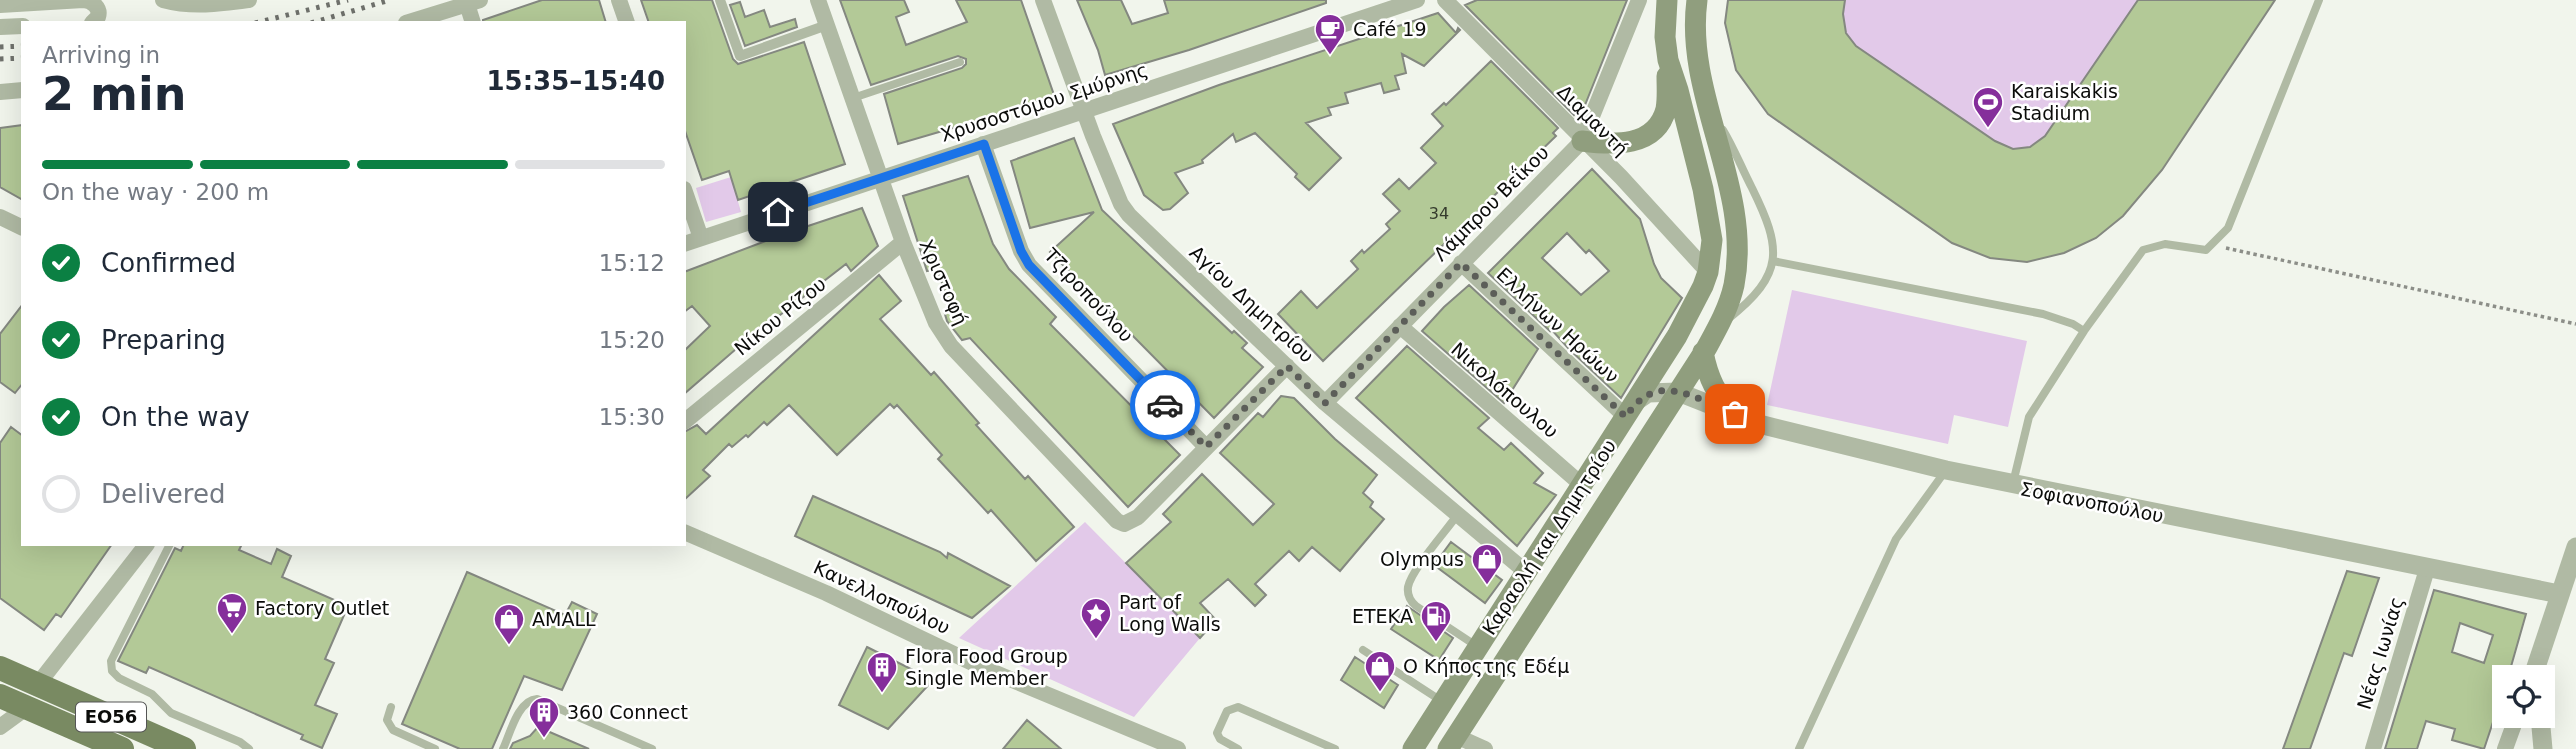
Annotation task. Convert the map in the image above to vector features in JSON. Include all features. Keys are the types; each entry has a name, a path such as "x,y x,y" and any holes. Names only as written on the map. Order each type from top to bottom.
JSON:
{"main road":[{"name":"Καραολή και Δημητρίου","path":"1413,749 1691,313 1708,272 1712,240 1710,216 1668,60 1665,37 1667,0"},
{"name":"Καραολή και Δημητρίου","path":"1452,743 1678,392 1717,328 1729,302 1737,262 1734,212 1697,51 1697,0"},
{"path":"1582,141 1626,143 1639,140 1658,127 1666,108 1668,60"},
{"path":"1703,352 1711,383 1722,401 1735,414"},
{"name":"ΕΟ56","path":"0,668 184,749"},
{"name":"ΕΟ56","path":"0,696 122,749"}],"street":[{"path":"0,5 83,0 92,2 98,9 98,18 94,21"},
{"path":"163,0 205,5 249,0"},
{"path":"619,0 625,21"},
{"path":"720,0 740,56 827,25"},
{"name":"Χριστοφή","path":"818,0 903,242 936,323 951,346 1110,516 1124,524 1138,517 1206,447"},
{"name":"Αγίου Δημητρίου","path":"1042,0 1121,204 1129,215 1325,403 1526,572"},
{"name":"Χρυσοστόμου Σμύρνης","path":"686,243 1417,0"},
{"name":"Διαμαντή","path":"1446,0 1582,141 1621,177 1708,272"},
{"name":"Λάμπρου Βεΐκου","path":"1325,403 1582,141 1639,0"},
{"path":"412,21 473,2 473,21"},
{"path":"0,27 21,26"},
{"path":"0,92 21,90"},
{"name":"Τζιροπούλου","path":"984,144 1021,251 1029,265 1206,447"},
{"path":"686,195 701,238"},
{"path":"0,217 21,227"},
{"name":"Νίκου Ρίζου","path":"686,420 903,242"},
{"name":"Ελλήνων Ηρώων","path":"1461,263 1630,409"},
{"name":"Νικολόπουλου","path":"1400,326 1582,485"},
{"path":"1206,447 1287,366"},
{"name":"Σοφιανοπούλου","path":"1630,409 1648,393 1678,392 1759,424 1946,470 2559,594"},
{"name":"Κανελλοπούλου","path":"686,533 826,593 981,667 1178,749"},
{"path":"38,684 145,546"},
{"path":"2538,665 2576,547"},
{"name":"Νέας Ιωνίας","path":"2373,749 2427,569"},
{"path":"0,727 26,708"},
{"path":"2505,749 2513,728"},
{"path":"2541,728 2543,749"},
{"path":"1452,743 1485,749"}],"lane":[{"path":"2012,485 2029,417 2084,331 2143,250 2165,244 2206,250 2228,228 2319,0"},
{"path":"853,98 960,62"},
{"path":"1707,103 1731,143 1768,220 1774,244 1773,261 1761,286 1741,309 1717,328"},
{"path":"1773,261 2043,314 2073,324 2084,331"},
{"path":"1799,749 1896,539 1946,470"},
{"path":"1458,514 1411,578 1408,593 1416,606 1478,647"},
{"path":"169,546 111,661 111,671 119,678 152,694 172,713 240,742 249,749"},
{"path":"1363,650 1443,702"},
{"path":"503,749 523,705 531,699 652,749"},
{"path":"391,707 387,720 393,730 435,749"},
{"path":"1238,749 1220,739 1217,733 1227,711 1238,707 1335,749"}],"path":[{"path":"2211,245 2576,324"}],"shaded area":[{"name":"Karaiskakis Stadium","path":"1728,0 2275,0 2162,170 2123,216 2096,238 2064,253 2027,262 1990,258 1952,243 1768,114 1736,70 1725,23"},
{"path":"731,177 741,212 706,222 696,188"},
{"path":"1792,290 2027,341 2008,427 1954,415 1948,444 1767,405"},
{"path":"1085,522 1200,638 1134,717 959,638"}],"building":[{"path":"542,0 599,0 605,21 483,21"},
{"path":"641,0 712,0 733,59 738,64 804,42 845,164 738,200 729,171 702,180 686,134 686,21 648,21"},
{"path":"840,0 904,0 909,12 896,17 906,45 967,22 956,0 1021,0 1054,95 898,144 884,94 962,68 966,59 958,56 871,85"},
{"path":"1077,0 1121,0 1132,24 1168,13 1164,0 1326,0 1326,3 1189,50 1105,75 1098,50"},
{"path":"1477,0 1627,0 1585,105 1574,115 1465,5"},
{"name":"Karaiskakis Stadium","path":"1728,0 1845,0 1843,14 1846,33 1856,46 1995,141 2013,149 2030,147 2045,136 2138,0 2275,0 2162,170 2123,216 2096,238 2064,253 2027,262 1990,258 1952,243 1768,114 1736,70 1725,23"},
{"path":"740,2 745,17 764,10 770,27 795,19 797,27 745,46 730,5"},
{"path":"1438,13 1456,33 1458,28 1460,30 1424,66 1402,54 1406,73 1395,76 1399,89 1384,93 1381,83 1345,93 1348,103 1328,108 1331,115 1306,123 1341,158 1309,190 1295,177 1297,174 1255,133 1236,142 1233,134 1202,160 1203,163 1175,173 1188,193 1170,209 1163,210 1144,195 1113,124 1219,85"},
{"path":"1491,61 1558,128 1553,133 1556,136 1323,361 1278,314 1301,291 1317,308 1358,269 1351,261 1390,229 1386,224 1400,211 1383,194 1399,179 1409,189 1436,163 1421,148 1443,126 1432,114 1444,103 1446,105"},
{"path":"21,125 21,199 0,187 0,128"},
{"path":"1074,138 1102,210 1232,333 1234,331 1247,343 1242,348 1263,367 1214,418 1050,252 1094,212 1030,228 1011,161"},
{"path":"1592,169 1640,219 1661,278 1682,298 1621,398 1551,329 1550,331 1488,273","holes":["1567,233 1586,253 1589,250 1609,271 1581,295 1542,258"]},
{"path":"968,176 993,244 1009,269 1056,317 1050,324 1180,455 1128,507 970,338 962,340 947,321 944,311 951,309 937,269 927,271 903,196"},
{"path":"862,208 878,246 851,271 846,264 736,349 686,392 686,349 710,326 692,306 686,310 686,271"},
{"path":"879,275 901,301 880,319 931,375 934,372 979,423 976,425 1025,479 1028,476 1074,527 1036,561 991,510 988,513 938,459 942,455 897,405 894,408 890,404 837,455 789,405 767,425 764,422 732,447 729,444 703,470 710,476 686,498 686,431 697,425 706,434"},
{"path":"1469,285 1538,349 1504,403 1422,331"},
{"path":"21,307 21,386 15,393 0,382 0,334"},
{"path":"1407,346 1489,418 1478,428 1504,450 1511,443 1543,473 1534,483 1556,495 1517,546 1356,398"},
{"path":"1281,396 1294,398 1335,439 1377,475 1363,493 1373,502 1370,507 1384,519 1340,571 1312,547 1299,561 1289,551 1255,584 1266,595 1255,606 1228,579 1200,603 1216,620 1200,638 1126,563 1171,522 1163,514 1202,474 1253,525 1274,504 1220,453 1258,413 1263,417"},
{"path":"11,427 21,434 21,546 111,546 61,617 56,614 44,630 0,598 0,443"},
{"path":"813,496 940,552 947,558 948,553 1010,586 972,618 795,536"},
{"path":"1451,542 1502,580 1485,603 1434,565"},
{"name":"Factory Outlet","path":"183,546 241,546 239,550 271,564 277,549 291,556 282,577 348,606 325,659 334,663 315,705 337,714 322,748 301,739 303,735 149,667 146,673 118,661 175,548 181,551"},
{"path":"2347,571 2379,578 2352,656 2344,653 2310,749 2283,749"},
{"name":"AMALL","path":"467,572 565,615 572,602 597,614 562,690 524,676 492,749 460,749 402,724"},
{"path":"2434,590 2526,614 2511,665 2492,665 2492,725 2484,749 2452,740 2455,729 2426,721 2417,749 2385,749","holes":["2460,623 2493,635 2484,663 2452,652"]},
{"path":"1407,606 1453,638 1439,660 1391,629"},
{"name":"Flora Food Group Single Member","path":"867,647 933,680 888,729 839,705"},
{"path":"1355,657 1398,685 1384,708 1341,680"},
{"path":"1027,720 1061,749 1003,749"},
{"name":"360 Connect","path":"538,727 589,749 510,749 513,743 530,736"}],"railway":[{"path":"263,21 348,0"},
{"path":"318,21 390,0"},
{"path":"0,47 21,46"},
{"path":"0,59 21,58"}],"way so far":[{"path":"1165,405 1206,447 1287,366 1325,403 1461,263 1626,417 1635,402 1648,393 1663,391 1686,394 1735,414"}],"place":[{"name":"Café 19","path":"1330,56"},
{"name":"Karaiskakis Stadium","path":"1988,129"},
{"name":"Olympus","path":"1487,586"},
{"name":"Factory Outlet","path":"232,635"},
{"name":"Part of Long Walls","path":"1096,640"},
{"name":"ΕΤΕΚΑ","path":"1436,643"},
{"name":"AMALL","path":"509,646"},
{"name":"Ο Κήποςτης Εδέμ","path":"1380,693"},
{"name":"Flora Food Group Single Member","path":"882,694"},
{"name":"360 Connect","path":"544,739"}],"route":[{"path":"778,212 984,144 1021,251 1029,265 1165,405"}]}
